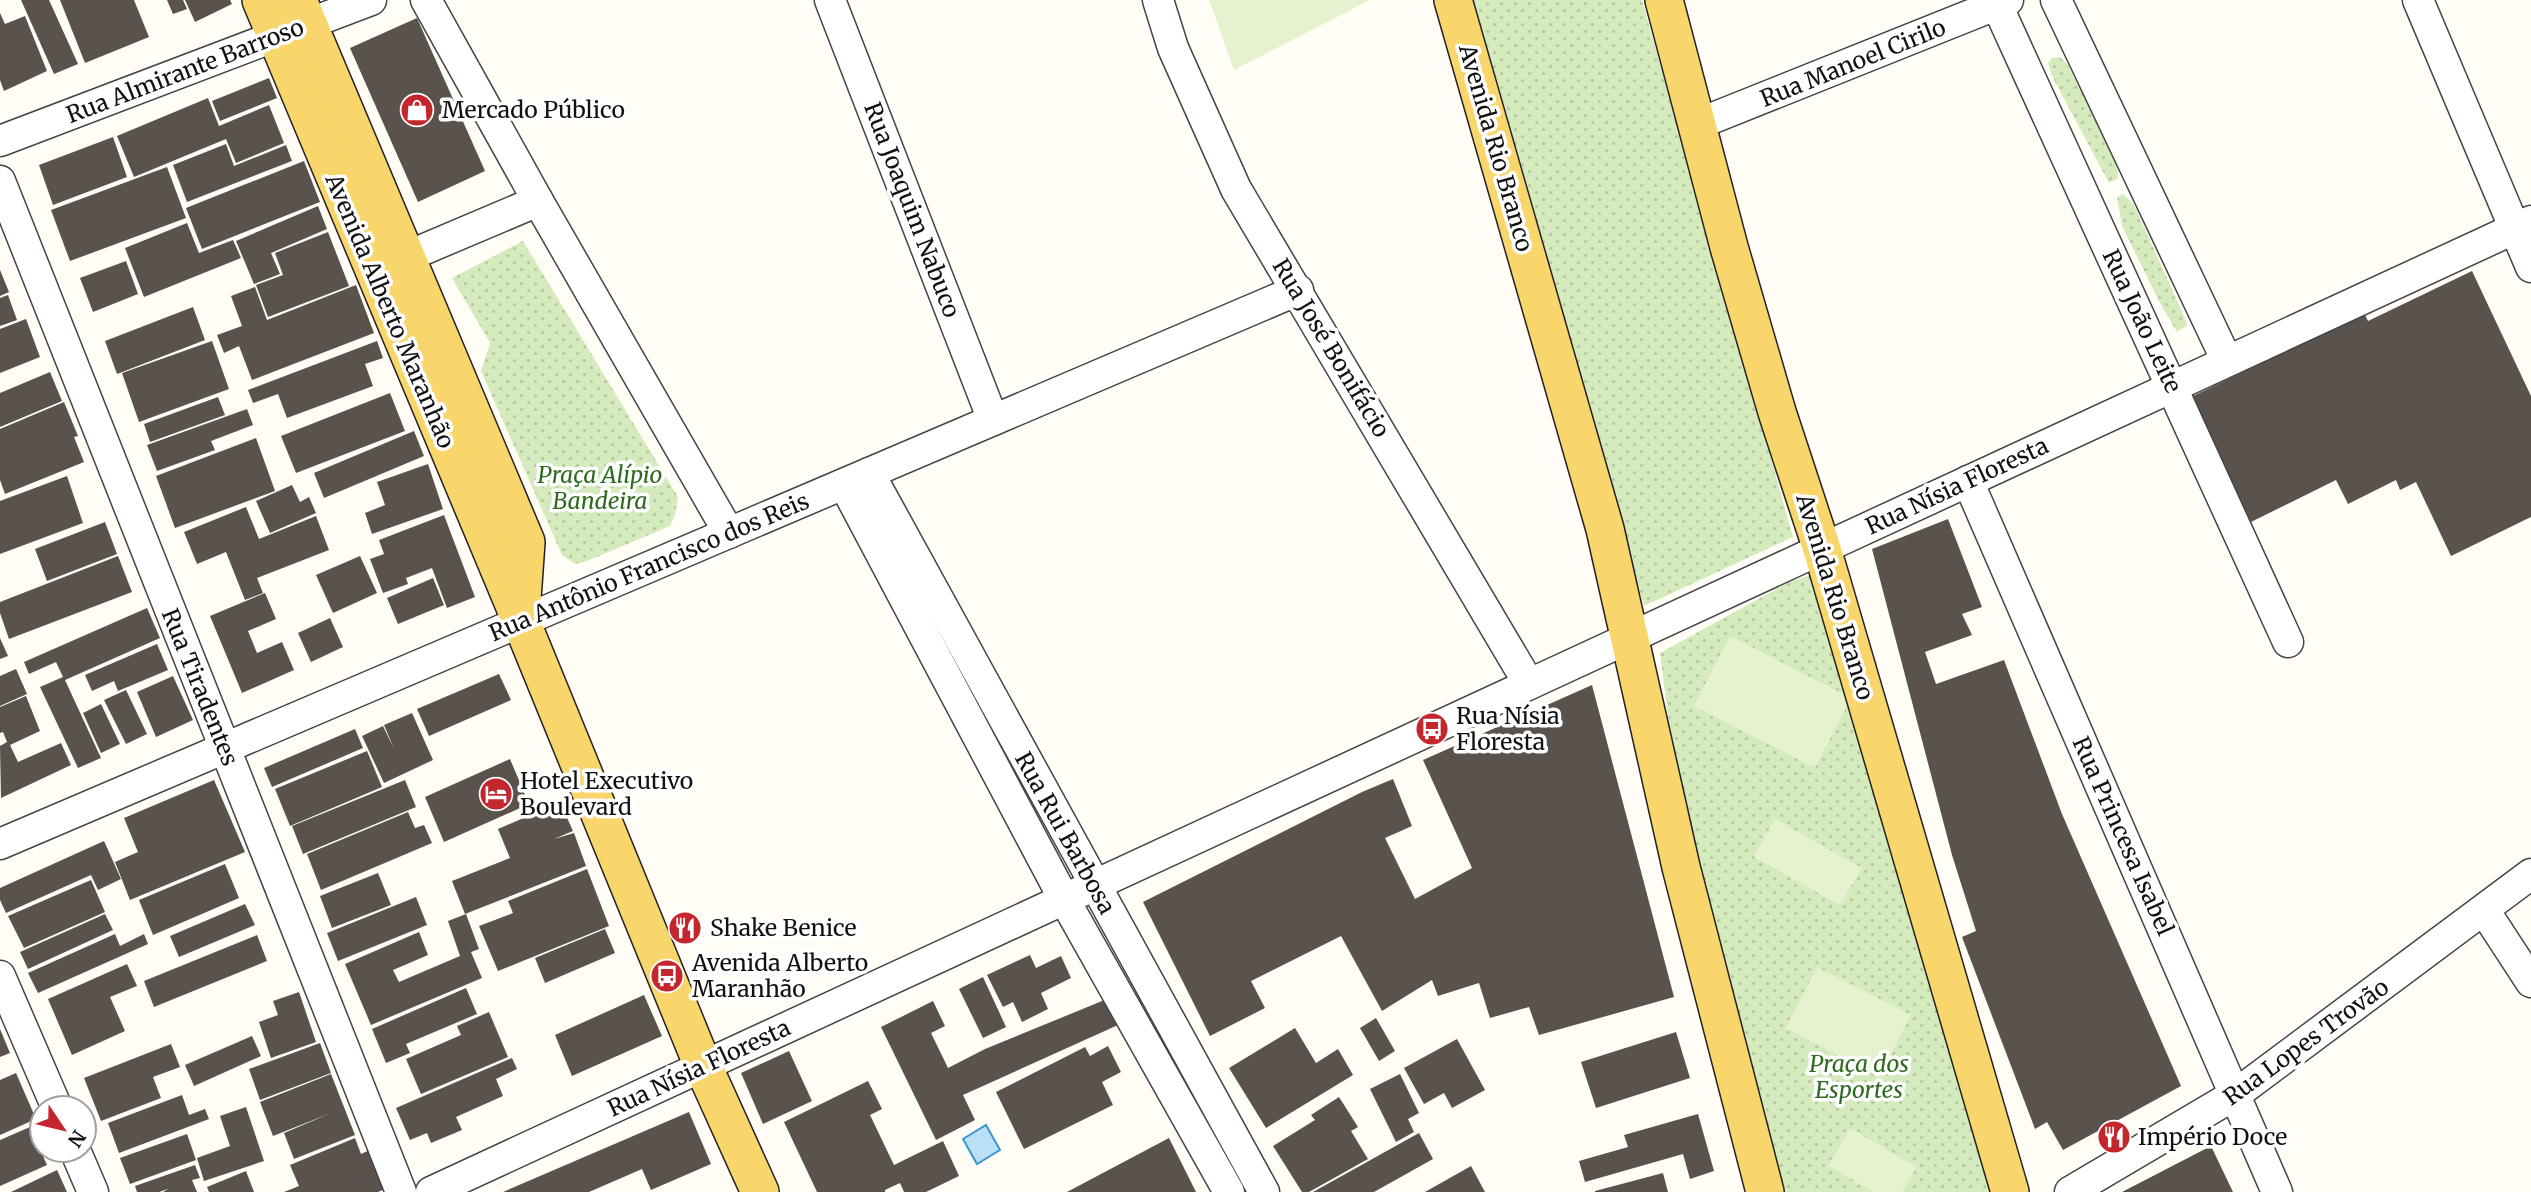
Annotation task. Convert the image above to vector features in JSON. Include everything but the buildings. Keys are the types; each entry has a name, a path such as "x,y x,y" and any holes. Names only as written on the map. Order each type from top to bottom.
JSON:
{"main road":[{"name":"Avenida Alberto Maranhão","path":"261,0 294,21 390,264 526,542 521,621 703,1066 760,1192"},
{"name":"Avenida Rio Branco","path":"1453,0 1601,516 1681,867 1765,1192"},
{"name":"Avenida Rio Branco","path":"1664,0 1777,412 1822,549 2010,1192"}],"street":[{"name":"Rua Almirante Barroso","path":"0,141 294,21 370,0"},
{"path":"426,0 729,533"},
{"name":"Rua Joaquim Nabuco","path":"830,0 993,420"},
{"name":"Rua José Bonifácio","path":"1158,0 1173,48 1236,188 1529,684"},
{"path":"2056,0 2227,361"},
{"path":"2418,0 2523,224 2531,267"},
{"name":"Rua Manoel Cirilo","path":"1698,124 2001,2"},
{"name":"Rua João Leite","path":"2001,2 2288,642"},
{"name":"Rua Tiradentes","path":"0,181 401,1192"},
{"path":"390,264 538,201"},
{"name":"Rua Nísia Floresta","path":"431,1192 2523,224"},
{"name":"Rua Antônio Francisco dos Reis","path":"0,845 1298,290"},
{"name":"Rua Rui Barbosa","path":"857,478 969,657 1264,1192"},
{"name":"Rua Rui Barbosa","path":"857,478 943,670 1064,899 1229,1192"},
{"name":"Rua Princesa Isabel","path":"1968,481 2277,1192"},
{"path":"943,670 969,657"},
{"name":"Rua Lopes Trovão","path":"2070,1192 2236,1094 2531,874"},
{"path":"2484,910 2531,982"},
{"path":"0,976 51,1094"},
{"path":"1160,1068 1187,1054"},
{"path":"81,1164 93,1192"}],"green space":[{"path":"1209,0 1370,0 1234,70"},
{"path":"1473,0 1642,0 1793,537 1644,606"},
{"path":"2060,57 2067,64 2115,158 2118,178 2109,183 2052,76 2048,63 2052,58"},
{"path":"2123,194 2134,205 2184,316 2187,325 2177,332 2122,226 2117,197"},
{"name":"Praça Alípio Bandeira","path":"523,241 678,497 670,526 575,564 562,555 481,371 490,343 452,278"},
{"name":"Praça dos Esportes","path":"1810,575 1822,583 1998,1192 1784,1192 1680,811 1660,653 1789,582"},
{"path":"1730,636 1851,698 1815,768 1694,706"},
{"path":"1775,819 1862,868 1840,905 1754,857"},
{"path":"1817,967 1911,1015 1879,1077 1786,1028"},
{"path":"1850,1128 1917,1167 1902,1192 1874,1192 1828,1166"}],"water":[{"path":"986,1125 1000,1150 977,1164 963,1139"}],"place":[{"name":"Mercado Público","path":"417,110"},
{"name":"Rua Nísia Floresta","path":"1432,729"},
{"name":"Hotel Executivo Boulevard","path":"496,794"},
{"name":"Shake Benice","path":"685,928"},
{"name":"Avenida Alberto Maranhão","path":"667,976"},
{"name":"Império Doce","path":"2114,1137"}]}
